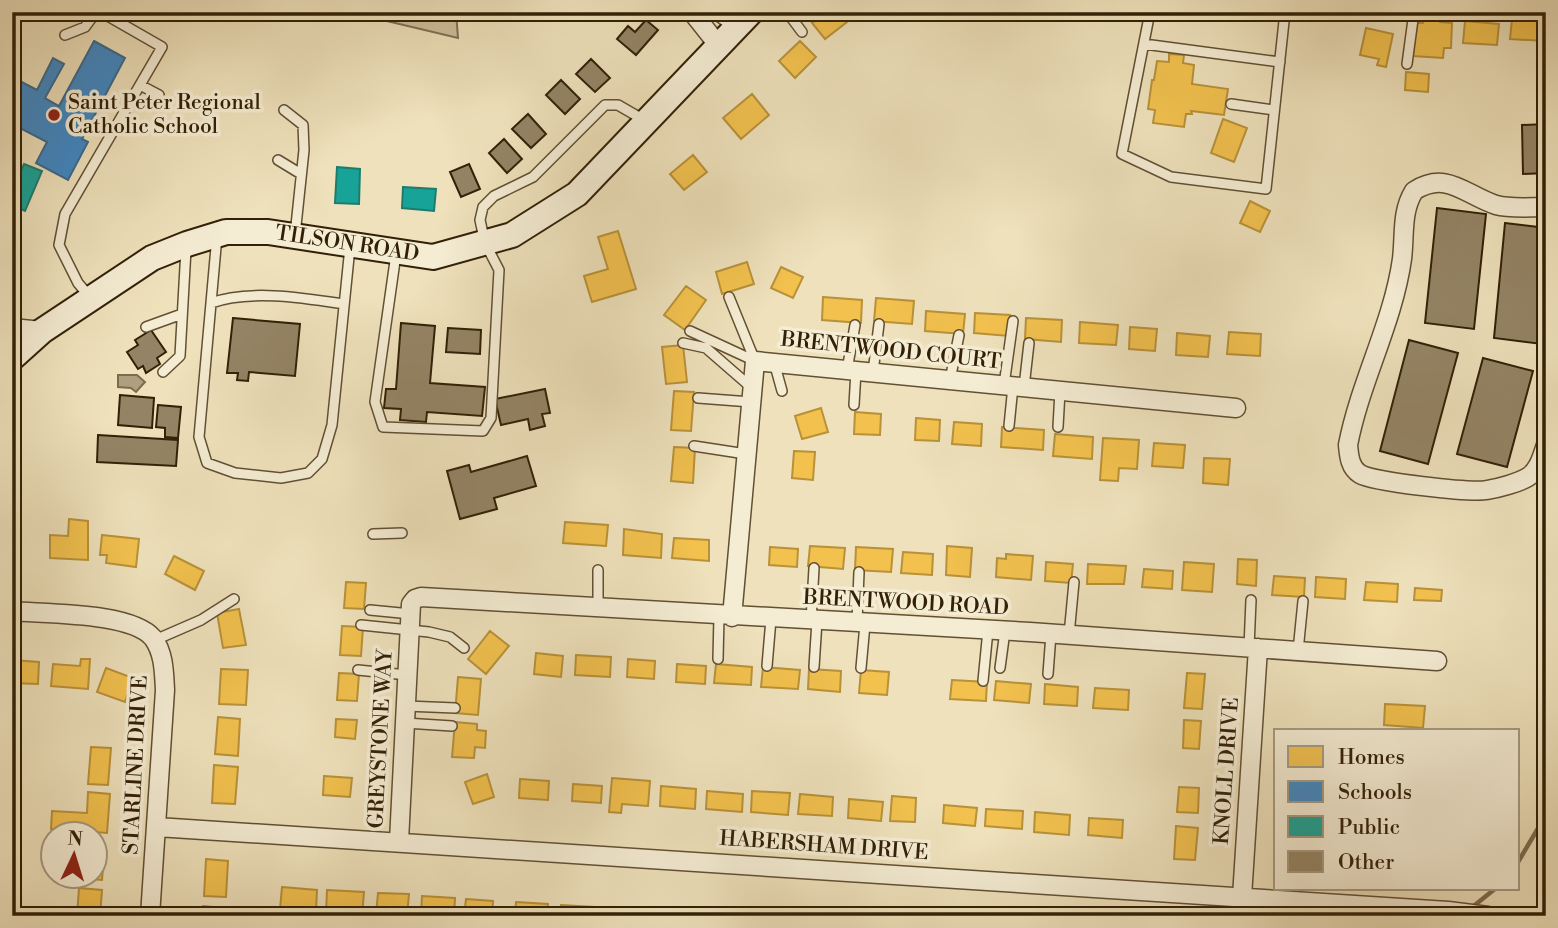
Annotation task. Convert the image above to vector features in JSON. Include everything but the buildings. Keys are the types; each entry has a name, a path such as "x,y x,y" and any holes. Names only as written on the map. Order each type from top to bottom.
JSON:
{"street":[{"path":"692,12 719,46"},
{"name":"TILSON ROAD","path":"12,358 41,331 152,258 217,234 268,232 433,257 512,235 577,194 719,46 735,16"},
{"path":"1546,207 1497,205 1443,182 1432,182 1414,191 1405,215 1402,258 1394,299 1348,446 1353,468 1361,475 1373,479 1485,491 1528,477 1540,462 1546,444"},
{"path":"12,328 41,331"},
{"name":"BRENTWOOD COURT","path":"725,616 755,361 1236,408"},
{"name":"BRENTWOOD ROAD","path":"410,628 411,604 415,599 430,597 1437,661"},
{"path":"12,611 127,622 147,632 155,640"},
{"name":"GREYSTONE WAY","path":"399,841 410,628"},
{"name":"STARLINE DRIVE","path":"150,916 165,690 164,668 155,640"},
{"name":"KNOLL DRIVE","path":"1242,897 1254,648"},
{"name":"HABERSHAM DRIVE","path":"157,827 1242,897 1488,916"}],"lane":[{"path":"65,35 85,27 99,12 162,47 65,214 59,245 78,283 90,298"},
{"path":"787,12 802,32"},
{"path":"1150,12 1122,154 1171,177 1266,189 1285,12"},
{"path":"1407,64 1414,12"},
{"path":"1144,44 1280,62"},
{"path":"140,85 159,95"},
{"path":"1231,104 1274,110"},
{"path":"397,252 375,402 380,430 483,431 491,418 499,270 485,243 480,220 483,207 494,196 533,177 605,105 618,105 646,122"},
{"path":"284,110 303,125 302,174 295,237"},
{"path":"278,160 302,174"},
{"path":"217,234 199,437 207,463 234,473 281,478 308,473 322,459 332,425 350,245"},
{"path":"163,372 180,356 187,244"},
{"path":"211,303 230,296 310,299 344,304"},
{"path":"729,297 755,361"},
{"path":"146,327 182,314"},
{"path":"1009,426 1014,386 1013,321"},
{"path":"859,371 879,324"},
{"path":"854,405 859,371 855,325"},
{"path":"690,331 755,361"},
{"path":"950,380 959,335"},
{"path":"683,343 706,348 752,395"},
{"path":"1014,386 1029,343"},
{"path":"774,362 782,391"},
{"path":"1058,427 1060,391"},
{"path":"698,398 752,395"},
{"path":"694,446 746,454"},
{"path":"373,534 402,533"},
{"path":"814,568 814,667"},
{"path":"598,570 598,608"},
{"path":"859,572 861,668"},
{"path":"1048,674 1074,582"},
{"path":"155,640 201,620 234,599"},
{"path":"1251,600 1254,648"},
{"path":"1298,651 1303,601"},
{"path":"370,610 410,628 450,638 464,649"},
{"path":"718,659 725,616"},
{"path":"767,666 771,619"},
{"path":"361,625 410,628"},
{"path":"997,631 1000,668"},
{"path":"983,681 997,631"},
{"path":"358,670 407,675"},
{"path":"405,714 455,708"},
{"path":"405,714 452,726"}],"shaded area":[{"path":"349,12 456,12 458,38"},
{"path":"118,375 137,375 145,382 136,392 131,388 118,387"}],"waterway":[{"path":"1520,859 1546,815"},
{"path":"1470,909 1494,890"}],"place":[{"name":"Saint Peter Regional Catholic School","path":"54,115"}]}
